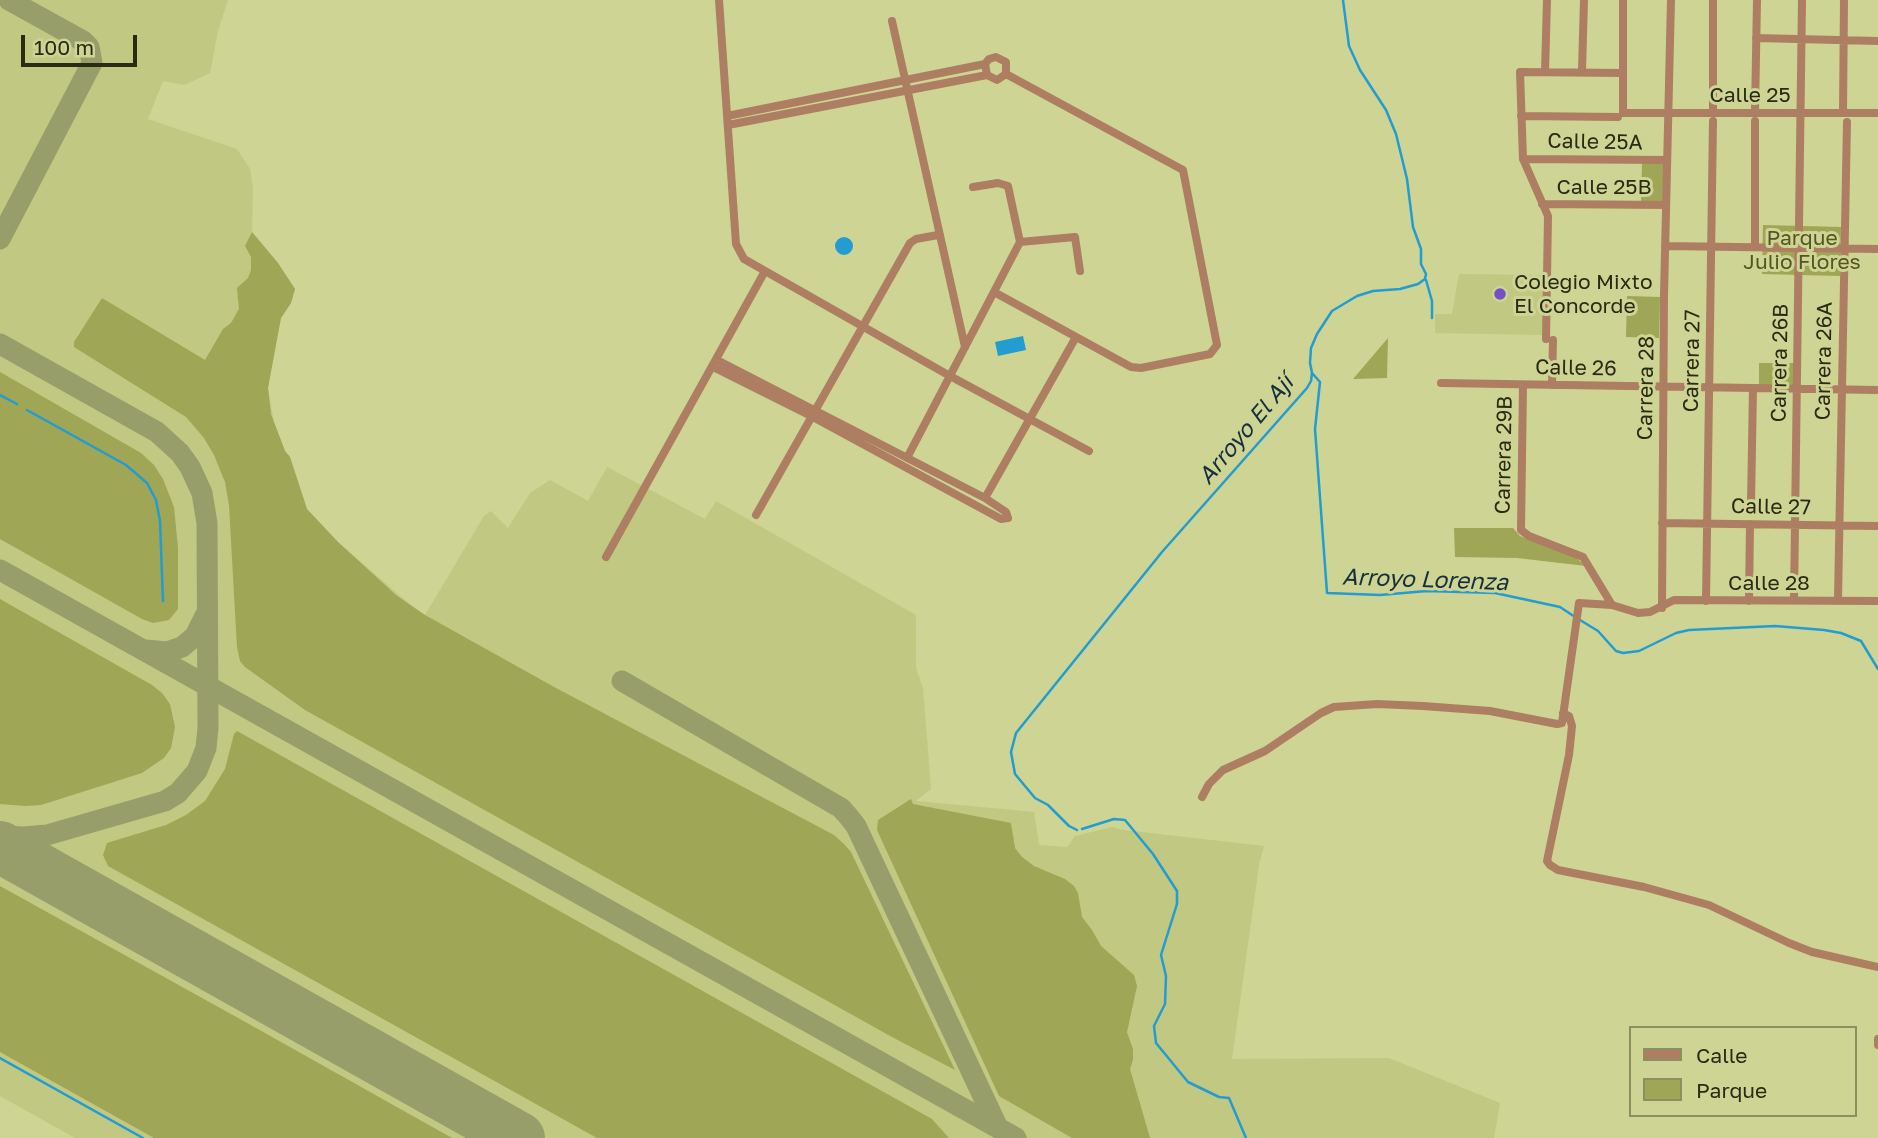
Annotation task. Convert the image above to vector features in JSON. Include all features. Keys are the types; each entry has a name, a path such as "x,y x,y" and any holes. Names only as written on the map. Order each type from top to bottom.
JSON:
{"street":[{"path":"719,0 736,244 744,259 1089,451"},
{"path":"1545,72 1547,0"},
{"path":"1582,71 1584,0"},
{"path":"1620,115 1623,0"},
{"name":"Carrera 28","path":"1662,608 1665,246 1671,0"},
{"name":"Carrera 27","path":"1706,601 1713,0"},
{"path":"1755,247 1757,0"},
{"name":"Carrera 26B","path":"1794,600 1802,0"},
{"name":"Carrera 26A","path":"1838,600 1844,249 1844,0"},
{"path":"892,20 965,347"},
{"path":"1756,37 1878,41"},
{"path":"727,116 985,64 996,57 1006,62 1006,74"},
{"path":"985,64 987,75"},
{"path":"1552,385 1548,216 1523,159 1521,72 1623,73"},
{"path":"728,125 987,75 997,80 1006,74"},
{"path":"994,292 1136,368 1210,354 1214,350 1216,336 1183,170 1006,74"},
{"name":"Calle 25","path":"1521,116 1669,113 1755,117 1800,113 1845,118 1878,113"},
{"name":"Calle 25A","path":"1523,159 1667,160"},
{"path":"908,456 1020,242 1008,186 998,183 973,187"},
{"name":"Calle 25B","path":"1542,204 1666,205"},
{"path":"756,516 910,243 916,239 938,235"},
{"path":"1020,242 1075,237 1080,271"},
{"path":"1665,246 1878,249"},
{"path":"606,557 765,271"},
{"path":"985,498 1076,337"},
{"path":"715,363 813,413 1007,520 1006,512 985,498 908,456 813,413"},
{"name":"Calle 26","path":"1441,383 1878,390"},
{"name":"Carrera 29B","path":"1523,385 1519,525 1524,534 1583,557 1612,605"},
{"path":"1751,504 1753,388"},
{"name":"Calle 27","path":"1662,523 1878,526"},
{"path":"1749,601 1750,524"},
{"name":"Calle 28","path":"1563,713 1579,603 1612,605 1639,613 1662,608 1674,600 1878,601"},
{"path":"1202,797 1209,784 1223,770 1265,751 1321,713 1335,707 1377,704 1490,710 1557,724 1562,723 1563,713 1569,716 1572,726 1569,755 1547,861 1549,865 1558,870 1644,887 1709,905 1789,943 1878,967"},
{"path":"1878,1039 1878,1045"}],"shaded area":[{"path":"0,0 228,0 218,31 210,73 184,85 163,81 148,119 237,149 250,169 253,187 252,232 295,289 291,303 281,318 271,365 268,388 274,422 290,457 307,509 338,542 413,607 425,615 484,516 491,511 508,528 530,493 550,480 588,501 607,467 705,519 716,501 916,615 916,668 923,688 931,789 916,801 1034,812 1039,845 1067,847 1075,836 1112,827 1264,846 1259,865 1232,1059 1389,1058 1500,1103 1494,1138 75,1138 0,1096"},
{"name":"Colegio Mixto El Concorde","path":"1459,274 1544,275 1544,335 1435,333 1435,314 1452,314"}],"green space":[{"path":"1642,163 1666,163 1664,203 1641,203"},
{"name":"Parque Julio Flores","path":"1763,225 1841,227 1840,276 1762,274"},
{"path":"252,232 295,289 291,303 281,318 268,388 271,414 285,451 290,457 307,509 338,542 396,595 425,615 556,688 834,835 851,852 955,1070 305,710 245,667 240,661 237,647 229,505 225,482 214,455 186,417 74,347 74,342 102,298 205,360 223,329 231,323 239,309 237,288 248,278 251,270 251,257 245,246"},
{"path":"1627,296 1660,297 1659,338 1626,337"},
{"path":"1388,338 1387,378 1353,379"},
{"path":"1759,363 1795,363 1795,386 1759,386"},
{"path":"0,372 141,453 154,465 163,479 174,507 178,548 178,609 169,620 153,623 142,619 0,539"},
{"path":"1454,528 1513,528 1520,536 1575,557 1586,566 1517,558 1455,557"},
{"path":"0,599 162,693 170,704 175,727 171,748 164,758 142,773 41,805 0,804"},
{"path":"237,731 932,1119 949,1138 597,1138 108,866 103,855 107,843 166,825 205,801 225,769"},
{"path":"911,799 913,804 1011,823 1015,848 1022,857 1074,886 1078,893 1082,917 1101,946 1134,975 1137,986 1127,1032 1133,1049 1130,1069 1150,1138 1072,1138 999,1096 877,830 878,820"},
{"path":"0,886 452,1138 154,1138 0,1052"}],"water":[{"path":"844,237 850,240 853,246 850,252 844,255 838,252 835,246 838,240"},
{"path":"1023,336 1026,350 998,356 995,342"}],"waterway":[{"name":"Arroyo El Ají","path":"1077,830 1069,826 1048,805 1035,798 1015,774 1011,752 1016,733 1162,552 1307,388 1312,373 1311,348 1332,311 1357,296 1373,291 1400,289 1425,279 1396,134 1386,110 1360,70 1349,46 1343,0"},
{"path":"1426,280 1432,301 1432,318"},
{"name":"Arroyo Lorenza","path":"1312,373 1320,382 1315,429 1327,593 1495,593 1560,607 1575,617"},
{"path":"0,395 17,404"},
{"path":"27,410 126,465 147,483 156,500 160,521 163,601"},
{"name":"Arroyo Lorenza","path":"1580,620 1598,631 1616,651 1623,653 1639,651 1676,633 1689,630 1775,626 1824,630 1861,641 1878,669"},
{"name":"Arroyo El Ají","path":"1082,829 1114,819 1125,820 1153,854 1177,891 1177,904 1161,955 1166,976 1165,1004 1154,1026 1156,1043 1188,1082 1219,1097 1229,1098 1246,1138"},
{"path":"0,1058 143,1138"}],"taxiway":[{"path":"0,239 92,63 89,47 83,41 9,0"},
{"path":"0,344 157,432 180,453 190,467 202,493 207,523 208,728 206,748 197,771 178,793 165,801 47,835 0,836"},
{"path":"0,570 1016,1138"},
{"path":"146,650 167,652 182,647 195,636 205,616"},
{"path":"622,681 841,808 849,817 856,826 998,1128"}],"runway":[{"path":"0,847 519,1138"}],"place":[{"name":"Colegio Mixto El Concorde","path":"1500,294"}]}
